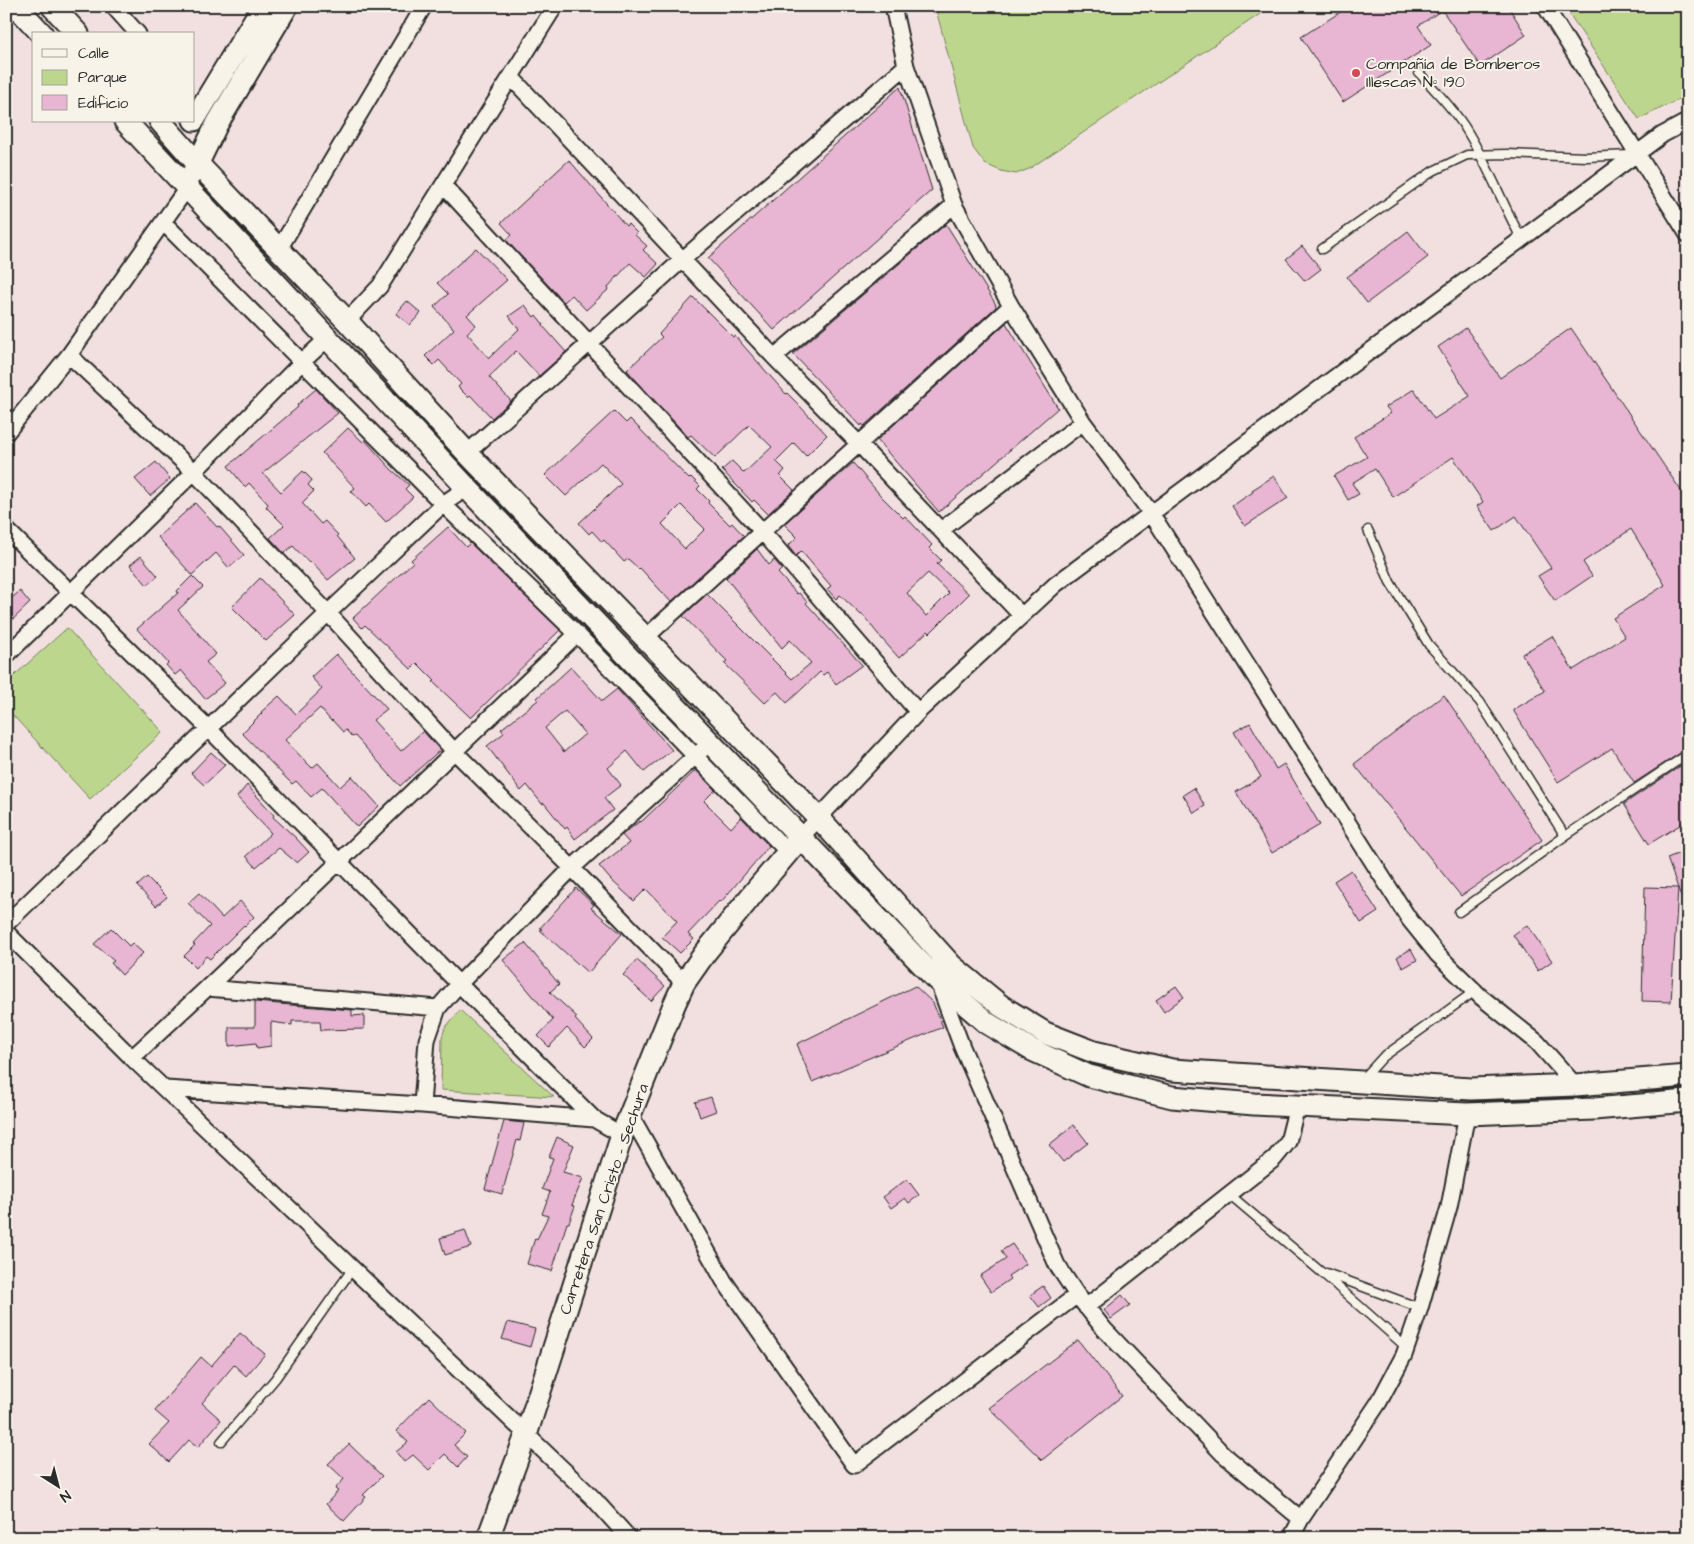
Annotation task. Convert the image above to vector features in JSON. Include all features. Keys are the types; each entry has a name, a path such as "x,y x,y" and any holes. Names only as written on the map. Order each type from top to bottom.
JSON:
{"main road":[{"path":"16,6 40,32"},
{"path":"52,6 76,32"},
{"path":"196,111 262,6"},
{"path":"187,188 197,163 218,124 287,6"},
{"path":"127,122 468,488 711,742 794,844 936,979 987,1023 1032,1050 1089,1076 1172,1097 1254,1104 1467,1114 1594,1109 1688,1101"},
{"path":"161,122 197,163 347,321 467,453 818,818 952,966 1001,1006 1045,1033 1094,1052 1172,1070 1471,1089 1576,1085 1688,1076"},
{"path":"167,165 190,122"},
{"name":"Carretera San Cristo - Sechura","path":"488,1538 526,1435 627,1125 662,1031 684,983 710,946 794,844"}],"street":[{"path":"113,6 136,32"},
{"path":"279,249 424,6"},
{"path":"892,6 906,66 954,205 1011,306 1083,422 1151,513 1410,919 1438,955 1475,990 1538,1042 1576,1085"},
{"path":"1545,6 1688,235"},
{"path":"347,321 380,286 511,78 549,8"},
{"path":"467,453 682,260 906,66"},
{"path":"511,78 1021,615"},
{"path":"196,111 218,124"},
{"path":"163,222 444,504 577,634 695,757 794,844 918,712 1056,584 1662,135 1688,120"},
{"path":"444,186 762,532 918,712"},
{"path":"6,433 69,355 187,188"},
{"path":"774,357 954,205"},
{"path":"645,638 1011,306"},
{"path":"6,656 72,593 328,338"},
{"path":"69,355 194,472 328,613 454,751 684,983"},
{"path":"941,530 1083,422"},
{"path":"6,924 328,613 444,504 468,488"},
{"path":"6,528 208,728 459,984 594,1118"},
{"path":"132,1058 577,634"},
{"path":"422,1105 427,1040 438,1008 572,868 711,742"},
{"path":"6,932 132,1058 593,1498 629,1538"},
{"path":"936,979 962,1047 1057,1265 1104,1329 1223,1454 1301,1519"},
{"path":"207,988 438,1008"},
{"path":"165,1088 594,1118 627,1125 724,1281 854,1465 1229,1194 1274,1159 1288,1142 1297,1106"},
{"path":"1291,1538 1301,1519 1380,1402 1407,1348 1449,1207 1467,1114"}],"lane":[{"path":"1419,73 1448,104 1464,126 1522,240"},
{"path":"1322,249 1433,170 1467,155 1507,154 1587,157 1637,155"},
{"path":"1368,530 1390,582 1429,645 1480,702 1565,836"},
{"path":"1459,912 1565,836 1688,754"},
{"path":"1362,1082 1383,1057 1475,990"},
{"path":"1229,1194 1407,1348"},
{"path":"221,1442 275,1379 354,1268"},
{"path":"1320,1271 1420,1308"}],"green space":[{"path":"935,6 1272,6 1029,169 1016,174 1001,171 985,164 973,148"},
{"path":"1564,6 1688,6 1688,95 1639,119"},
{"path":"67,628 163,732 90,799 6,708 6,683"},
{"path":"460,1010 554,1097 441,1090 442,1037 445,1028"}],"building":[{"name":"Compañía de Bomberos Illescas Nº 190","path":"1350,6 1508,6 1526,35 1480,66 1442,10 1418,26 1431,45 1343,102 1301,37"},
{"path":"900,87 932,190 774,330 708,258"},
{"path":"569,160 626,226 628,224 637,233 635,235 647,246 643,250 658,264 646,277 630,263 608,287 609,289 586,310 572,295 564,302 506,240 512,235 501,223"},
{"path":"946,224 996,307 864,426 862,424 861,426 793,354"},
{"path":"1408,231 1428,257 1367,303 1347,277"},
{"path":"1302,246 1321,269 1305,281 1286,259"},
{"path":"476,248 507,280 467,315 476,325 467,333 489,358 519,329 509,316 525,305 534,317 536,315 566,352 539,376 516,351 489,377 511,401 492,418 470,395 468,397 458,387 461,384 439,360 434,365 425,356 454,329 434,307 448,294 437,283"},
{"path":"693,297 733,337 735,336 786,394 827,435 806,456 794,443 776,461 785,470 780,476 794,490 768,514 754,500 752,502 722,470 732,461 744,473 772,447 749,425 715,458 691,435 688,437 627,370 662,337 659,334"},
{"path":"407,301 421,313 410,325 396,314"},
{"path":"1006,323 1058,408 939,512 877,440"},
{"path":"1466,328 1500,378 1571,328 1688,501 1688,748 1634,783 1612,748 1558,782 1513,710 1545,691 1522,654 1552,636 1573,670 1625,637 1613,618 1665,585 1631,529 1583,562 1592,576 1555,601 1538,576 1551,568 1516,516 1494,531 1477,506 1483,502 1453,457 1393,497 1375,469 1352,483 1359,494 1348,500 1334,476 1367,457 1354,437 1391,413 1386,407 1414,389 1434,419 1470,396 1438,347"},
{"path":"316,389 338,413 263,473 281,492 303,471 312,480 308,485 314,491 302,503 321,524 325,521 355,558 328,580 293,546 284,553 270,538 284,525 266,507 268,504 249,483 245,487 228,466 298,407 297,405"},
{"path":"614,411 626,423 630,419 689,479 691,477 700,486 697,489 709,501 708,503 744,536 671,602 640,568 628,559 624,562 604,540 602,542 592,531 589,534 579,523 621,484 601,463 566,496 545,475","holes":["681,505 705,529 685,549 662,524"]},
{"path":"348,428 363,442 365,440 391,469 409,485 405,489 413,497 386,522 369,504 366,507 351,491 355,488 322,453"},
{"path":"156,462 170,479 150,496 135,479"},
{"path":"853,463 881,496 903,518 905,516 932,545 929,548 941,560 937,564 969,594 930,633 928,631 899,658 862,614 840,595 836,599 827,589 831,586 801,551 796,556 788,546 797,537 784,524","holes":["928,573 949,593 926,616 907,593"]},
{"path":"1274,476 1288,498 1245,526 1232,506"},
{"path":"195,503 217,527 219,526 244,555 229,568 216,553 192,575 158,537"},
{"path":"448,527 466,547 470,543 560,630 471,718 433,682 435,681 417,663 411,669 365,625 362,628 353,618 413,562 411,560"},
{"path":"757,549 769,565 774,560 782,569 778,573 797,594 799,593 862,665 836,684 827,672 823,675 820,672 787,703 777,692 765,703 724,663 727,661 683,616 707,594 792,679 811,663 790,640 782,648 726,578"},
{"path":"141,556 158,576 147,585 130,565"},
{"path":"192,576 203,587 178,610 216,654 206,662 225,683 205,699 181,670 175,675 166,665 168,663 137,629 178,593 177,591"},
{"path":"260,578 295,615 266,641 232,607"},
{"path":"20,591 30,603 6,626 6,603"},
{"path":"336,654 387,709 373,720 401,751 423,731 440,750 400,786 355,736 352,737 346,730 343,732 320,708 285,740 312,768 318,763 340,787 352,776 379,806 357,827 322,788 311,797 296,781 292,784 242,733 279,696 296,714 322,689 311,677"},
{"path":"571,667 602,701 617,689 672,750 644,772 627,751 608,768 621,785 604,798 613,810 575,839 567,827 565,829 527,785 521,791 487,746 504,733 501,729 538,700 537,698","holes":["565,711 585,734 564,752 545,728"]},
{"path":"1444,695 1542,840 1461,896 1354,764"},
{"path":"1250,723 1276,769 1284,764 1320,825 1272,853 1236,792 1261,777 1234,732"},
{"path":"211,752 225,765 204,785 191,773"},
{"path":"1688,761 1688,820 1649,844 1624,804"},
{"path":"696,770 715,790 704,801 731,828 741,817 769,846 721,902 719,901 688,934 694,939 680,953 662,937 677,921 646,889 634,901 599,866 629,843 622,835 641,822"},
{"path":"247,785 274,815 273,817 309,852 297,863 279,848 256,867 246,856 271,833 237,797"},
{"path":"1194,788 1205,806 1194,813 1183,795"},
{"path":"1688,850 1688,909 1686,910 1667,858"},
{"path":"1351,870 1378,912 1361,923 1334,881"},
{"path":"147,877 167,897 156,906 137,886"},
{"path":"1645,887 1678,888 1671,1002 1642,1001"},
{"path":"576,888 594,905 591,908 622,934 588,973 540,930"},
{"path":"199,893 222,918 240,901 254,917 210,959 206,956 196,968 184,956 210,926 188,903"},
{"path":"1527,925 1552,961 1538,971 1513,935"},
{"path":"111,928 129,946 132,943 143,953 122,975 111,963 114,961 94,944"},
{"path":"525,943 559,984 550,992 577,1017 575,1019 593,1039 585,1047 567,1028 549,1047 538,1036 553,1020 503,960"},
{"path":"1411,949 1417,960 1403,968 1397,957"},
{"path":"637,960 665,986 651,1001 623,975"},
{"path":"915,986 933,1003 943,1027 812,1082 797,1044"},
{"path":"1176,986 1184,997 1164,1012 1156,1000"},
{"path":"255,1002 352,1010 352,1016 364,1015 364,1029 321,1030 320,1021 292,1021 292,1025 271,1022 271,1046 257,1048 256,1043 229,1046 229,1027 255,1027"},
{"path":"711,1097 716,1111 700,1117 695,1102"},
{"path":"504,1121 524,1123 520,1141 517,1140 502,1194 485,1189"},
{"path":"1074,1125 1088,1143 1063,1162 1049,1145"},
{"path":"557,1137 574,1145 563,1172 583,1178 572,1205 575,1206 569,1223 567,1223 552,1271 527,1264 535,1238 537,1239 548,1216 542,1214 550,1192 542,1189 553,1158 549,1157"},
{"path":"907,1179 919,1195 909,1203 905,1198 891,1208 883,1197"},
{"path":"465,1230 471,1247 445,1255 440,1238"},
{"path":"1012,1244 1026,1264 1008,1276 1010,1279 991,1292 980,1276 1006,1259 1001,1251"},
{"path":"1043,1286 1051,1298 1039,1307 1030,1295"},
{"path":"1122,1295 1130,1305 1111,1319 1104,1310"},
{"path":"508,1322 535,1329 530,1347 502,1339"},
{"path":"240,1333 265,1354 246,1376 234,1365 202,1403 221,1420 198,1447 189,1440 169,1462 149,1444 169,1423 155,1411 201,1357 211,1366"},
{"path":"1078,1340 1122,1396 1042,1460 989,1408"},
{"path":"429,1397 466,1433 454,1445 467,1457 458,1467 445,1454 429,1470 413,1455 404,1462 396,1452 408,1442 396,1431"},
{"path":"349,1444 382,1476 363,1495 366,1497 344,1521 326,1504 338,1491 335,1489 344,1479 328,1464"}],"place":[{"name":"Compañía de Bomberos Illescas Nº 190","path":"1356,73"}]}
